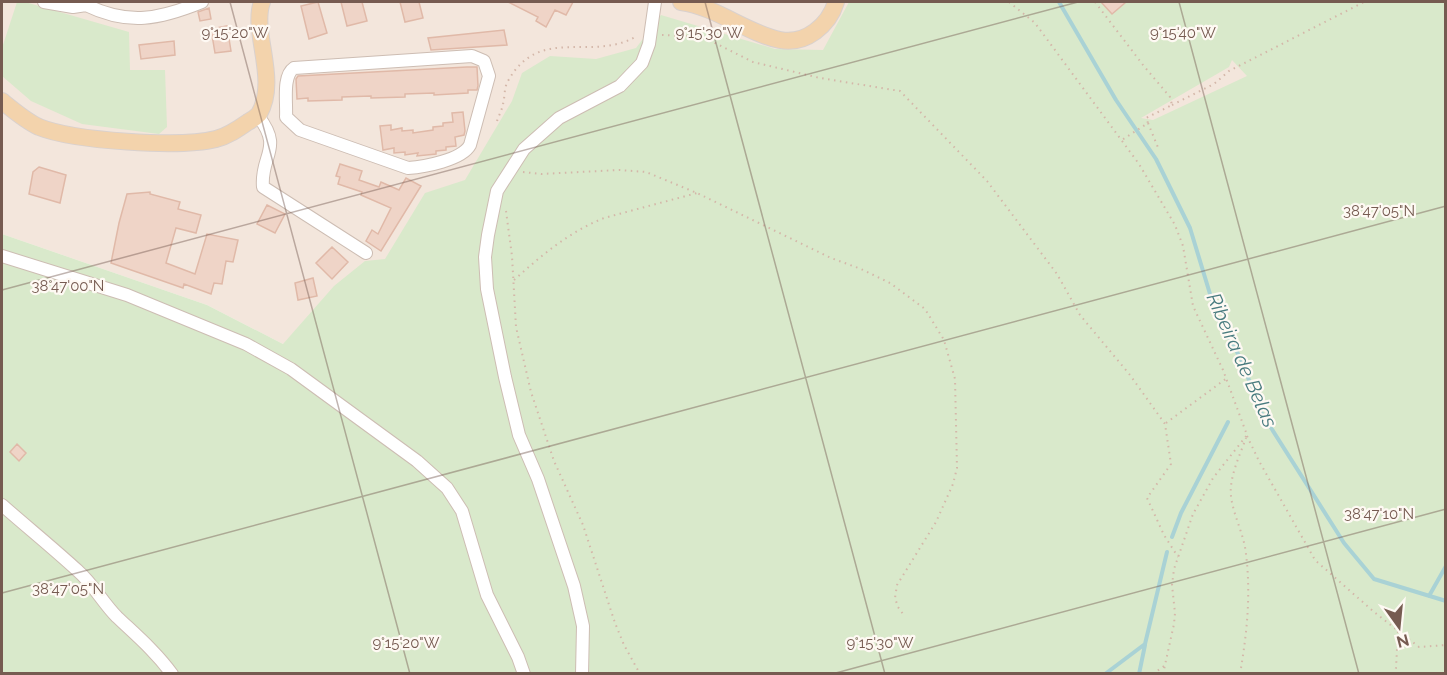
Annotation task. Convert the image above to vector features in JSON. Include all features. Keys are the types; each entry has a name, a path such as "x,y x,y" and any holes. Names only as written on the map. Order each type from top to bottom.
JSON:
{"main road":[{"path":"2,101 38,126 66,135 122,141 193,142 217,139 235,131 258,116 263,103 266,86 265,58 258,12 262,2"},
{"path":"681,2 716,12 763,34 783,40 813,34 829,18 836,2"}],"street":[{"path":"44,2 73,7 86,3 100,12 145,19 165,16 202,2"},
{"path":"582,674 583,626 574,585 519,435 488,289 485,257 497,191 510,169 524,149 559,118 620,86 642,63 649,44 649,29 655,2"},
{"path":"472,56 484,61 487,67 489,76 467,151 458,156 419,167 408,168 300,130 286,117 287,78 294,68 472,56"},
{"path":"258,116 268,128 271,149 262,178 263,187 366,253"},
{"path":"2,256 127,295 246,344 291,369 417,461 447,488 462,511 487,595 524,674"},
{"path":"2,505 80,572 116,616 142,639 172,674"}],"path":[{"path":"1009,2 1035,24 1122,141 1139,164 1174,225 1183,246 1193,306 1227,378 1247,435 1259,461 1315,560 1363,603 1419,647 1446,645"},
{"path":"1095,2 1170,97 1172,105"},
{"path":"1159,150 1146,118 1214,84 1229,71 1364,2"},
{"path":"497,121 504,103 507,82 527,57 552,47 601,47 625,43 649,29 703,37 753,62 820,78 900,92 987,180 1058,274 1080,315 1130,375 1165,424 1171,464 1147,498 1164,535 1178,557"},
{"path":"1122,141 1148,123"},
{"path":"510,169 515,172 541,174 620,170 646,172 697,193 831,258 890,283 925,309 944,340 955,379 957,468 954,484 936,522 897,585 895,598 903,614"},
{"path":"513,281 548,249 589,224 697,193"},
{"path":"506,210 516,327 531,392 554,461 583,525 620,634 640,674"},
{"path":"1165,424 1227,378"},
{"path":"1163,674 1174,624 1172,585 1174,569 1193,514 1213,478 1247,435"},
{"path":"1240,674 1248,626 1249,585 1246,551 1231,494 1234,470 1247,435"},
{"path":"1393,674 1396,668 1398,631"},
{"path":"1153,674 1164,666"}],"shaded area":[{"path":"2,2 1445,2 1109,170 283,344 207,305 2,234"}],"green space":[{"path":"17,2 25,2 129,32 130,70 165,70 167,127 159,134 82,124 31,101 2,76 2,48"},
{"path":"849,2 1445,2 1445,673 2,674 2,234 207,305 283,344 334,286 365,261 385,259 425,193 465,180 512,101 522,73 550,56 596,59 636,48 661,15 775,49 823,50","holes":["1232,60 1247,76 1153,120 1141,118 1229,67"]}],"building":[{"path":"318,2 327,33 309,39 301,6"},
{"path":"341,2 362,2 367,21 347,26"},
{"path":"400,2 419,2 423,18 405,22"},
{"path":"508,2 573,2 566,15 555,10 546,27 536,21 538,17"},
{"path":"1101,2 1126,2 1112,14"},
{"path":"209,8 211,19 200,21 198,12"},
{"path":"227,26 231,51 215,53 211,29"},
{"path":"504,30 507,45 431,50 428,38"},
{"path":"174,41 175,55 141,59 139,45"},
{"path":"477,67 478,86 477,90 468,90 468,93 405,94 405,97 342,97 342,100 297,99 296,79 298,76"},
{"path":"463,112 465,131 464,135 455,137 456,146 436,151 436,154 417,156 418,153 405,155 405,152 394,153 394,148 383,150 380,126 391,125 391,130 402,128 402,131 413,130 413,133 433,130 433,127 443,126 443,123 453,122 452,113"},
{"path":"340,164 362,171 359,180 379,187 381,182 399,190 406,178 421,186 381,251 366,241 372,230 378,234 391,208 361,195 362,192 338,184 340,177 336,176"},
{"path":"39,167 66,175 60,203 29,194 33,172"},
{"path":"150,192 150,194 180,202 178,209 201,215 196,233 176,228 166,263 195,274 207,234 238,240 233,262 226,261 222,284 214,283 211,294 184,284 183,288 111,263 127,194"},
{"path":"267,205 285,214 275,233 257,224"},
{"path":"332,247 348,262 332,279 316,263"},
{"path":"313,278 317,296 298,300 295,283"},
{"path":"17,444 26,453 19,461 10,452"}],"waterway":[{"name":"Ribeira de Belas","path":"1059,2 1116,100 1156,159 1190,228 1217,317 1241,359 1261,412 1344,543 1374,579 1446,601"},
{"path":"1172,537 1181,513 1228,422"},
{"path":"1105,674 1145,644 1167,552"},
{"path":"1429,596 1446,566"},
{"path":"1139,674 1145,645"}]}
